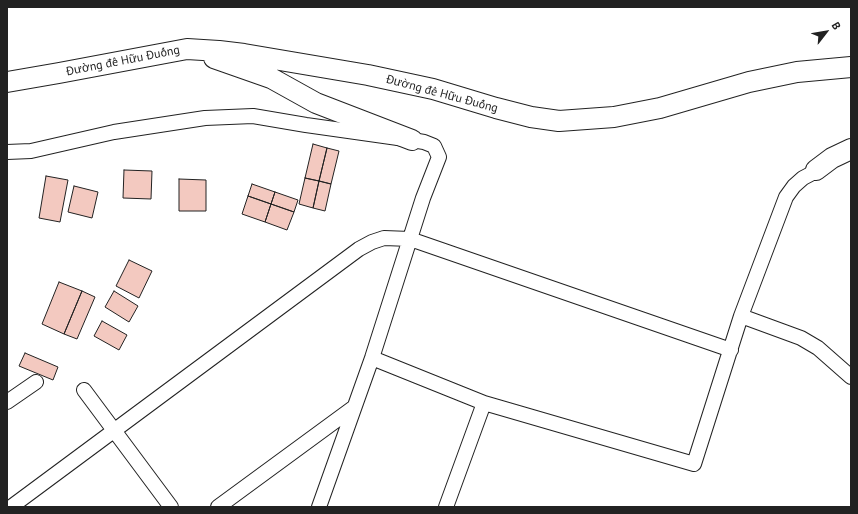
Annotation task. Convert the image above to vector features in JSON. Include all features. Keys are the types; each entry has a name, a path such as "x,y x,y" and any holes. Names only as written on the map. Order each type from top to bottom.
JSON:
{"main road":[{"name":"Đường đê Hữu Đuống","path":"7,82 187,49 219,50 433,89 531,117 559,120 614,117 660,108 749,82 797,72 851,67"},
{"path":"187,49 271,78 316,103 412,140"},
{"path":"816,170 832,158 851,149"}],"street":[{"path":"7,152 31,151 114,132 206,118 253,116 412,140 424,142 434,146 439,157 423,198 372,358 319,507"},
{"path":"372,358 484,402 694,464 742,316 786,197 799,181 816,170 851,158"},
{"path":"12,507 359,249 384,238 410,239 731,350"},
{"path":"742,316 801,338 818,348 851,377"},
{"path":"7,402 36,382"},
{"path":"84,390 170,507"},
{"path":"446,507 484,402"},
{"path":"218,507 353,408"}],"building":[{"path":"313,144 327,148 319,181 305,178"},
{"path":"327,148 339,151 331,184 319,181"},
{"path":"124,170 152,171 151,199 123,198"},
{"path":"46,176 68,180 60,222 39,218"},
{"path":"305,178 319,181 313,208 299,204"},
{"path":"179,179 206,180 206,211 179,211"},
{"path":"319,181 331,184 325,211 313,208"},
{"path":"252,184 275,192 271,204 248,196"},
{"path":"74,186 98,192 92,218 68,212"},
{"path":"275,192 298,200 294,212 271,204"},
{"path":"248,196 271,204 265,222 242,214"},
{"path":"271,204 294,212 287,230 265,222"},
{"path":"129,260 152,271 139,298 116,286"},
{"path":"59,282 82,291 64,334 42,324"},
{"path":"82,291 95,297 77,339 64,334"},
{"path":"114,291 138,306 129,322 105,307"},
{"path":"102,321 127,335 119,350 94,336"},
{"path":"25,353 58,367 53,380 19,366"}]}
